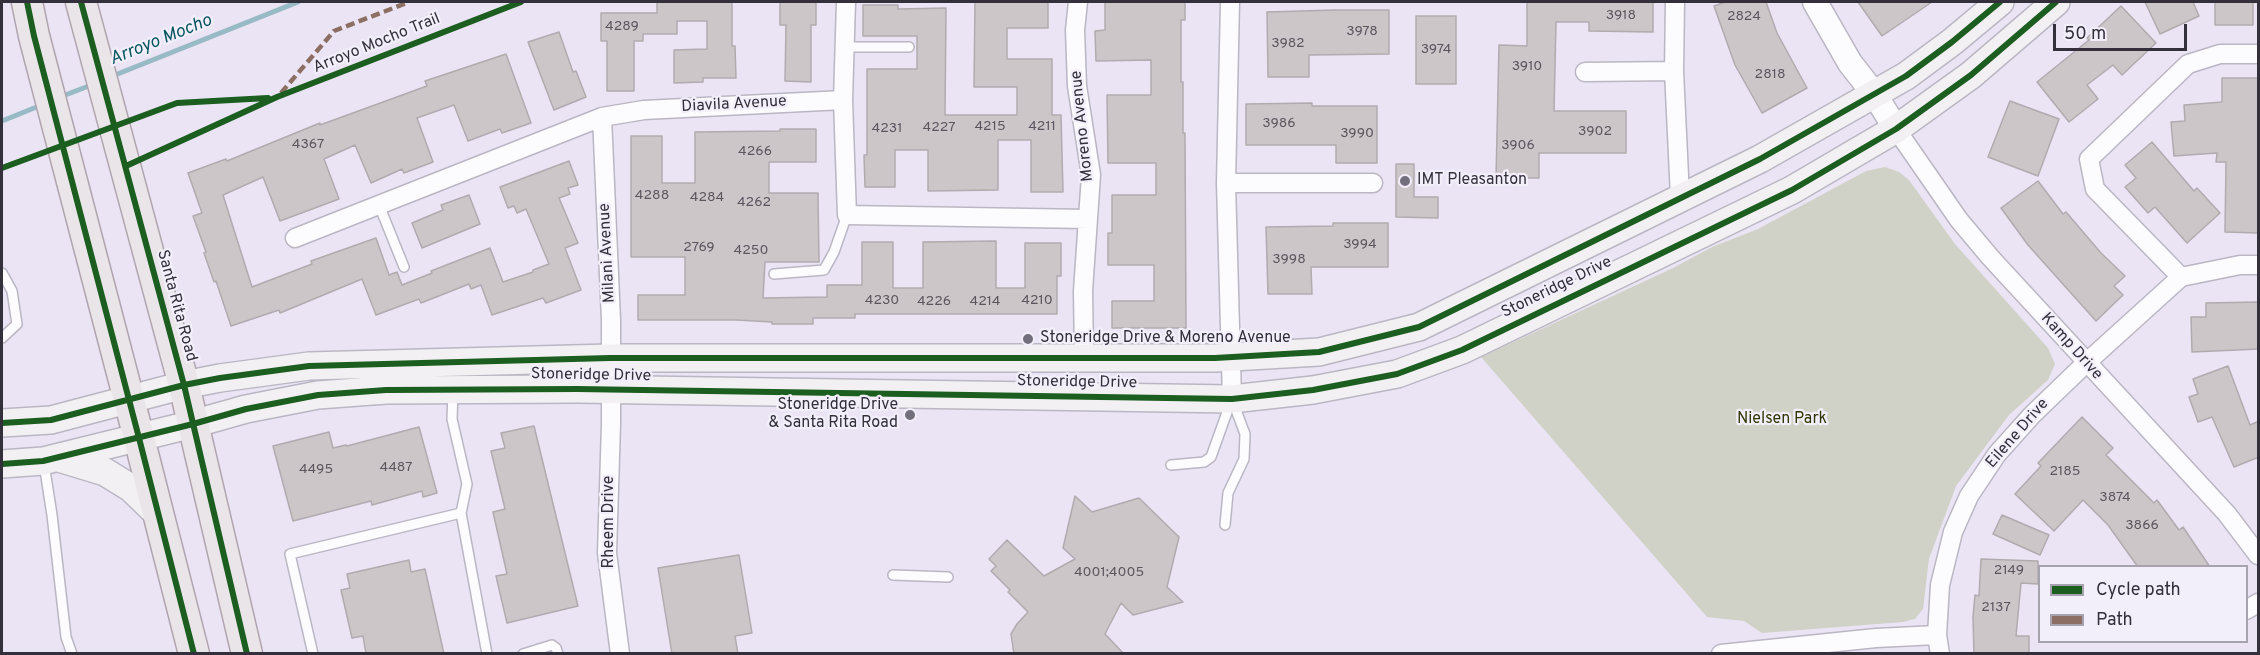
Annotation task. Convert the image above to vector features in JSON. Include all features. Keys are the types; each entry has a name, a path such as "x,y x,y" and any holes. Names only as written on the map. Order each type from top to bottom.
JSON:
{"main road":[{"path":"27,2 65,160 140,438 194,654"},
{"name":"Stoneridge Drive","path":"2,423 51,420 184,385 309,366 610,358 1230,358 1319,352 1419,327 1761,159 1906,76 2000,2"},
{"name":"Stoneridge Drive","path":"2,464 51,459 246,409 318,395 453,389 1232,399 1313,390 1397,374 1462,350 1792,190 1896,129 1971,75 2056,2"},
{"name":"Santa Rita Road","path":"84,8 184,385 248,654"},
{"path":"51,459 105,471 131,488 159,515"}],"street":[{"path":"846,2 843,100 847,215 1087,219"},
{"name":"Moreno Avenue","path":"1078,2 1075,30 1077,86 1090,175 1083,291 1084,358"},
{"path":"1230,2 1226,183 1232,399"},
{"path":"1675,2 1674,71 1680,198"},
{"path":"1815,2 1851,63 1875,95 1896,129"},
{"path":"2259,54 2220,54 2188,64 2089,159 2095,189 2181,277 2240,265 2259,265"},
{"path":"1585,72 1674,71"},
{"name":"Diavila Avenue","path":"295,238 602,117 644,110 843,100"},
{"name":"Milani Avenue","path":"602,117 611,321 611,390"},
{"name":"Kamp Drive","path":"1896,129 1959,220 1990,257 2226,514 2259,555"},
{"path":"1226,183 1373,183"},
{"name":"Eilene Drive","path":"1940,654 1937,635 1940,585 1953,532 1969,496 1996,454 2032,415 2181,277"},
{"name":"Rheem Drive","path":"611,390 607,553 620,654"},
{"path":"1721,654 1876,638 1937,635"}],"lane":[{"path":"845,47 909,47"},
{"path":"379,206 404,267"},
{"path":"774,274 824,270 834,252 847,215"},
{"path":"2,273 12,291 17,324 2,338"},
{"path":"453,389 452,419 467,484 461,513 488,654"},
{"path":"1171,465 1203,462 1210,457 1232,399"},
{"path":"1225,525 1228,493 1244,459 1245,442 1245,434 1232,399"},
{"path":"51,459 52,515 66,637 72,654"},
{"path":"314,654 290,554 461,513"},
{"path":"893,575 948,577"},
{"path":"523,654 552,645 558,654"}],"green space":[{"name":"Nielsen Park","path":"1885,167 1899,172 1909,180 1955,244 2048,348 2055,364 2048,380 2009,415 1956,486 1929,559 1923,609 1915,619 1903,622 1762,633 1744,621 1707,617 1481,357 1673,268 1712,247 1758,229 1866,171"}],"building":[{"path":"657,2 732,2 732,46 735,46 736,78 703,78 703,82 674,83 674,50 707,49 707,21 677,21 677,34 643,34 643,41 634,41 634,91 607,91 607,41 601,41 601,13 657,13"},
{"path":"780,2 816,2 816,25 811,25 811,82 785,81 786,25 780,25"},
{"path":"975,2 1048,2 1048,28 1007,28 1007,59 1052,59 1052,115 1061,115 1063,192 1031,192 1031,140 998,140 998,190 928,191 928,150 895,150 895,187 865,187 867,69 917,69 917,36 863,36 863,5 898,5 898,9 946,8 945,115 1017,115 1017,87 974,87"},
{"path":"1105,2 1185,2 1185,20 1181,20 1181,82 1183,82 1183,133 1185,133 1186,328 1112,328 1112,301 1154,301 1154,265 1108,265 1108,233 1112,233 1112,195 1156,195 1156,163 1108,163 1107,95 1151,95 1151,60 1096,61 1095,31 1105,30"},
{"path":"1527,2 1653,2 1653,32 1589,31 1589,22 1556,22 1554,111 1626,111 1626,153 1539,153 1539,178 1496,178 1499,45 1527,46"},
{"path":"1726,2 1766,2 1777,33 1807,88 1762,113 1735,65 1714,6"},
{"path":"1858,2 1932,2 1882,36"},
{"path":"2145,2 2193,2 2199,16 2160,34"},
{"path":"2215,2 2253,2 2253,25 2215,25"},
{"path":"2121,6 2156,43 2122,75 2113,65 2087,85 2098,99 2069,122 2037,82 2089,40 2087,38"},
{"path":"1389,10 1389,54 1309,55 1309,77 1268,77 1267,12"},
{"path":"1416,16 1456,16 1456,84 1416,84"},
{"path":"559,32 573,72 576,71 586,97 554,110 528,42"},
{"path":"506,54 531,123 502,133 500,129 468,141 454,105 417,118 433,162 404,173 402,169 371,183 355,145 324,159 339,199 280,221 263,177 223,195 252,287 312,264 311,261 376,238 389,275 397,272 402,285 490,248 503,282 533,272 549,264 526,209 517,213 514,206 508,208 500,187 569,161 578,185 568,188 570,194 559,198 578,243 565,248 581,290 546,303 543,298 492,315 481,285 471,289 469,284 421,303 419,299 376,315 362,279 280,313 279,310 231,326 193,216 202,213 188,173 226,159 227,161 320,123 320,125 427,86 425,81"},
{"path":"2222,78 2259,78 2259,233 2225,232 2226,162 2216,162 2217,153 2174,156 2171,122 2185,121 2184,105 2222,102"},
{"path":"2010,101 2059,119 2038,176 1988,157"},
{"path":"1312,103 1312,106 1377,106 1377,163 1336,163 1336,145 1246,145 1246,104"},
{"path":"780,129 816,129 816,162 769,162 769,193 818,193 819,262 765,262 763,298 827,297 827,285 862,285 862,242 893,242 893,288 923,288 923,242 996,241 996,288 1025,288 1025,243 1061,243 1061,276 1057,276 1057,314 855,314 855,318 813,318 813,324 772,324 772,322 737,320 638,320 638,295 685,295 685,257 631,257 631,136 662,136 662,183 695,183 695,132 780,131"},
{"path":"2152,142 2194,191 2197,188 2220,213 2187,243 2155,207 2148,213 2125,187 2136,178 2125,165"},
{"name":"IMT Pleasanton","path":"1396,164 1414,164 1414,197 1438,197 1438,218 1396,217"},
{"path":"2038,181 2063,214 2066,212 2101,253 2125,276 2114,286 2123,295 2096,321 2028,245 2001,208"},
{"path":"469,195 480,224 422,248 412,223 443,210 441,205"},
{"path":"1333,223 1388,223 1388,267 1311,267 1312,294 1268,294 1266,227 1333,226"},
{"path":"2259,302 2259,349 2192,352 2191,317 2206,317 2206,303"},
{"path":"2228,366 2250,425 2259,421 2259,457 2234,467 2212,417 2198,422 2189,397 2198,394 2193,379"},
{"path":"2082,417 2113,448 2106,455 2154,503 2157,500 2179,530 2183,527 2209,565 2137,565 2108,525 2083,500 2054,531 2015,494 2041,466 2038,463"},
{"path":"534,426 578,606 507,623 496,576 507,574 493,512 505,509 491,451 505,448 501,433"},
{"path":"419,427 437,493 423,497 422,491 372,505 371,501 293,521 273,446 329,432 333,448"},
{"path":"1075,496 1092,512 1139,498 1179,537 1167,587 1183,602 1133,615 1121,603 1105,634 1124,654 1014,654 1011,634 1028,612 991,571 996,566 989,559 1007,540 1044,576 1075,559 1063,548"},
{"path":"2002,515 2049,535 2040,555 1993,534"},
{"path":"739,555 752,633 735,636 738,654 672,654 658,568"},
{"path":"1981,559 2038,561 2038,584 2021,583 2016,636 2029,636 2029,654 1974,654 1973,617 1975,595 1979,596"},
{"path":"409,560 411,572 425,569 444,654 366,654 363,636 352,638 341,590 350,588 347,574"}],"waterway":[{"name":"Arroyo Mocho","path":"110,77 298,2"},
{"name":"Arroyo Mocho","path":"60,97 94,84"},
{"name":"Arroyo Mocho","path":"2,121 44,104"}],"marked path":[{"path":"281,93 334,31 409,2"}],"cycle path":[{"path":"27,2 194,654"},
{"path":"81,2 184,385 247,654"},
{"name":"Arroyo Mocho Trail","path":"126,166 277,97 521,2"},
{"path":"2,423 51,420 184,385 309,366 610,358 1215,358 1319,352 1419,327 1760,159 1906,76 2000,2"},
{"path":"2,464 43,461 246,409 318,395 386,390 577,389 1232,399 1313,390 1397,374 1462,350 1792,190 1896,129 1971,75 2056,2"},
{"path":"2,168 177,103 268,98"}],"place":[{"name":"IMT Pleasanton","path":"1405,181"},
{"name":"Stoneridge Drive & Moreno Avenue","path":"1028,339"},
{"name":"Stoneridge Drive & Santa Rita Road","path":"910,415"}]}
